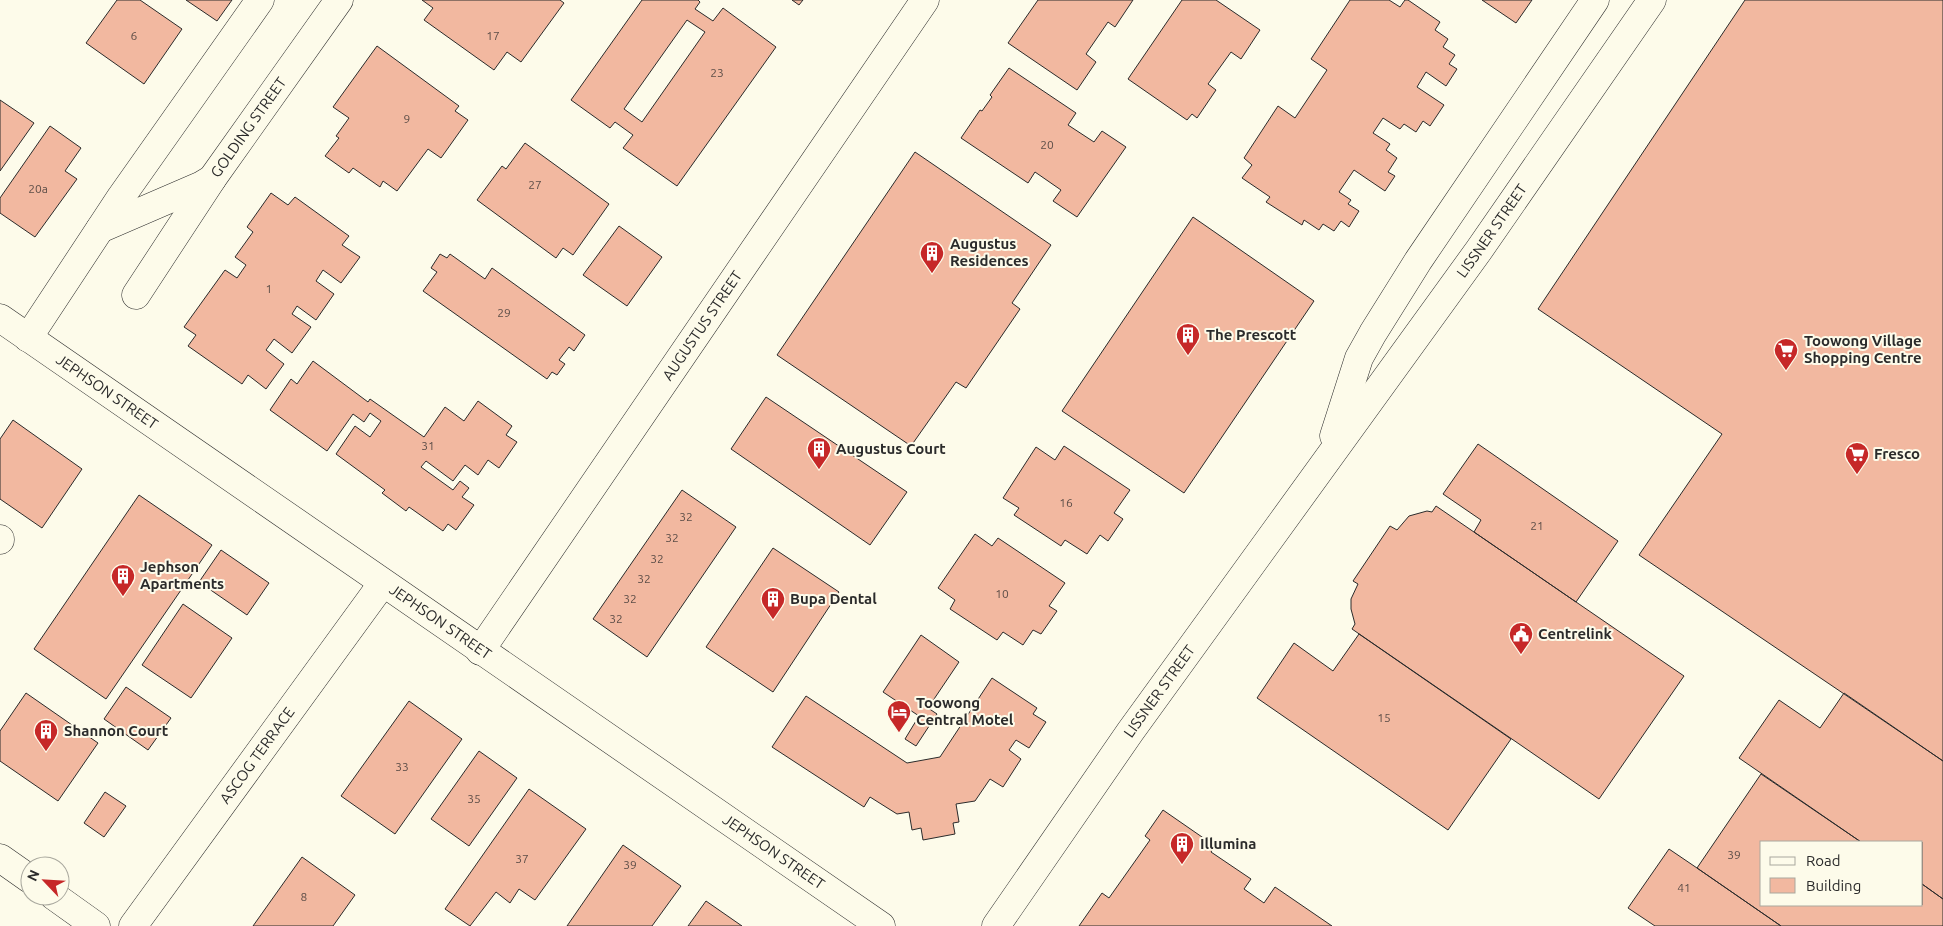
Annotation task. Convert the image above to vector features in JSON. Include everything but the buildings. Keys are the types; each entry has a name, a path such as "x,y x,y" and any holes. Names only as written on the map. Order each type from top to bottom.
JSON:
{"street":[{"path":"28,338 100,229 260,0"},
{"name":"GOLDING STREET","path":"100,229 207,183 216,174 339,0"},
{"name":"AUGUSTUS STREET","path":"480,652 925,0"},
{"name":"LISSNER STREET","path":"1326,459 1364,348 1418,261 1595,0"},
{"name":"LISSNER STREET","path":"996,926 1130,732 1499,222 1652,0"},
{"path":"136,295 216,174"},
{"name":"JEPHSON STREET","path":"0,318 480,652 881,926"},
{"name":"ASCOG TERRACE","path":"133,926 382,584"},
{"path":"0,858 20,872"},
{"path":"68,906 96,926"}],"place":[{"name":"Augustus Residences","path":"932,274"},
{"name":"The Prescott","path":"1188,356"},
{"name":"Toowong Village Shopping Centre","path":"1786,371"},
{"name":"Augustus Court","path":"819,470"},
{"name":"Fresco","path":"1857,475"},
{"name":"Jephson Apartments","path":"123,597"},
{"name":"Bupa Dental","path":"773,620"},
{"name":"Centrelink","path":"1521,655"},
{"name":"Toowong Central Motel","path":"899,733"},
{"name":"Shannon Court","path":"46,752"},
{"name":"Illumina","path":"1182,865"}]}
